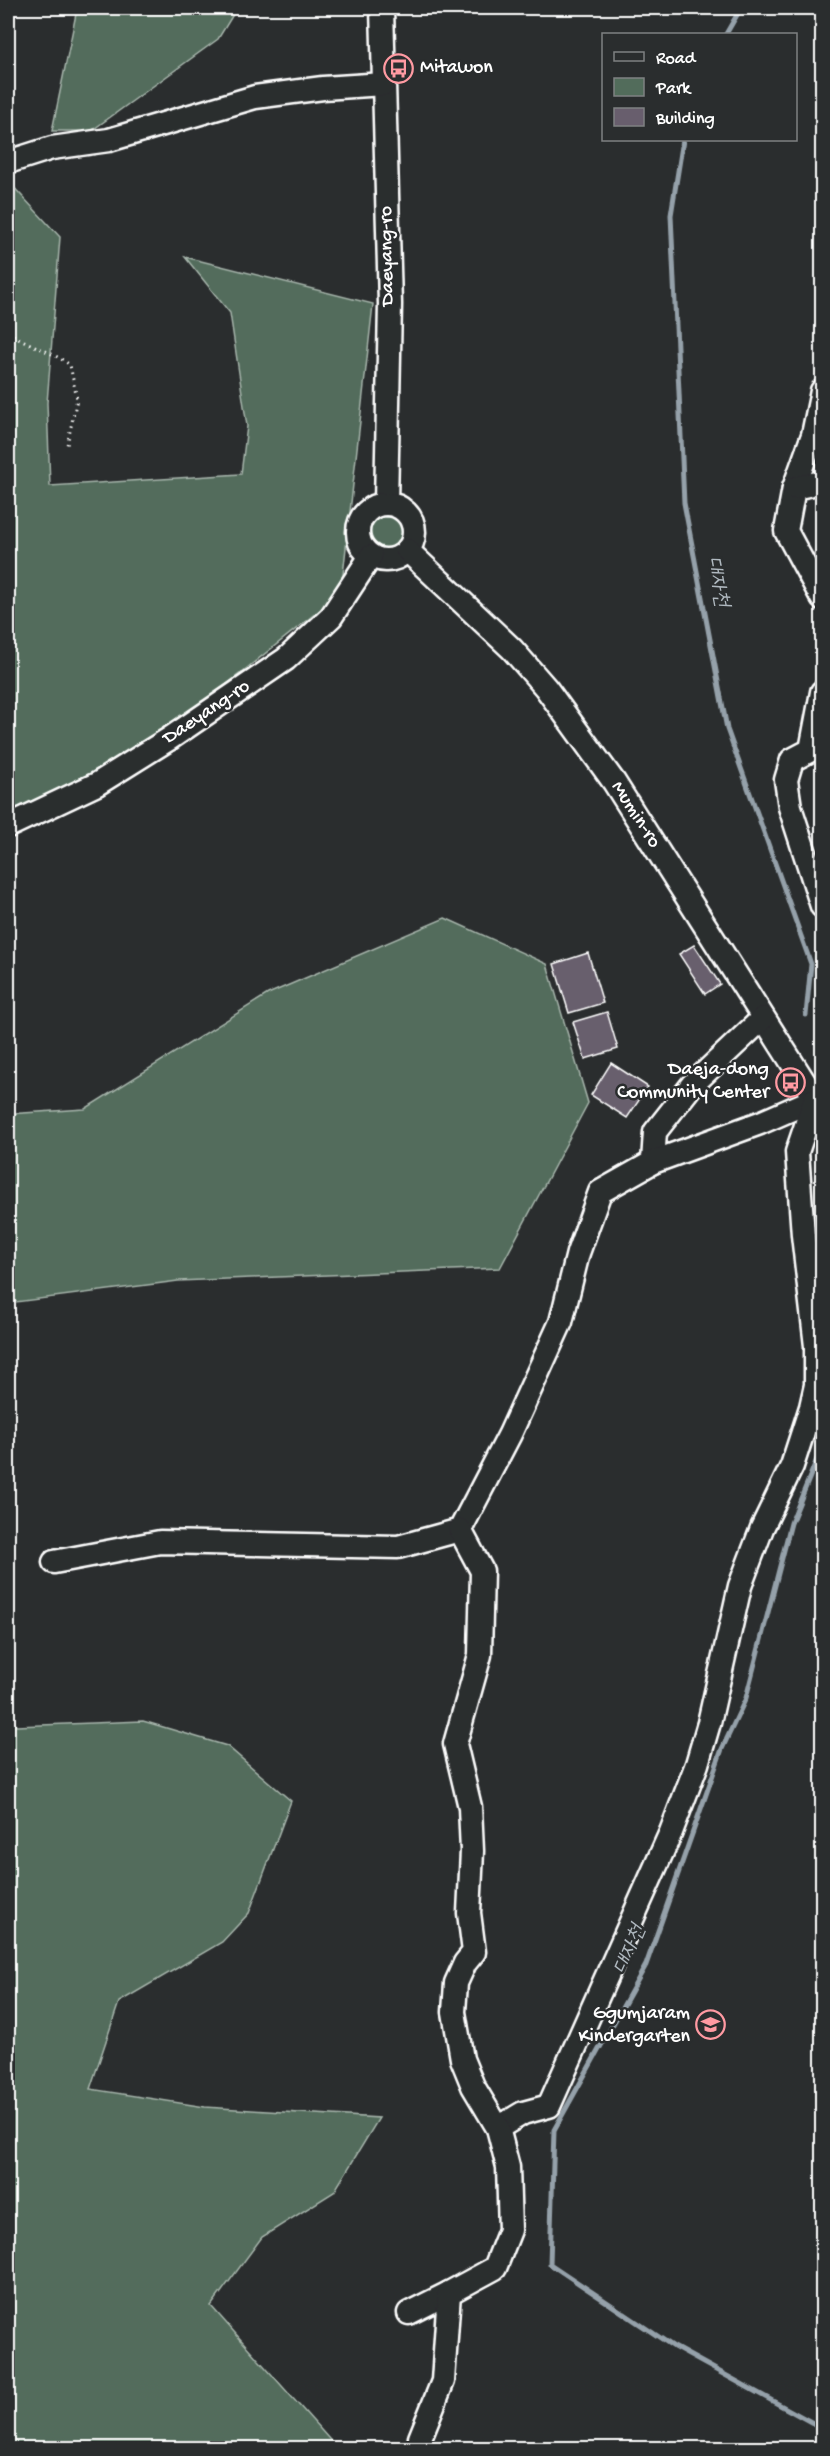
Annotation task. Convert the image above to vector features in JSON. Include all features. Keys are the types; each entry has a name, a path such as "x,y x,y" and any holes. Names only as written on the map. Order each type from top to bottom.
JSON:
{"street":[{"name":"Daeyang-ro","path":"382,8 390,303 386,504"},
{"path":"8,162 52,148 109,140 255,97 323,88 384,84"},
{"path":"822,391 813,435 794,488 786,531 822,597"},
{"path":"794,488 822,482"},
{"path":"386,504 396,506 411,518 414,537 407,550 397,558 388,561 371,556 360,543 358,525 368,511 386,504"},
{"name":"Mumin-ro","path":"407,550 512,649 546,688 614,782 819,1105"},
{"name":"Daeyang-ro","path":"8,826 97,784 170,739 286,659 331,617 371,556"},
{"path":"822,692 811,750 792,760 786,780 790,807 822,906"},
{"path":"653,1162 655,1132 692,1085 763,1018"},
{"path":"54,1562 160,1542 398,1547 460,1530 510,1434 561,1322 578,1253 600,1192 653,1162 760,1123 819,1105"},
{"path":"498,2127 523,2113 549,2106 671,1832 697,1764 709,1723 740,1586 762,1528 792,1466 811,1407 816,1385 816,1346 802,1235 797,1152 819,1105"},
{"path":"409,2313 495,2268 510,2230 508,2167 498,2127 472,2086 462,2059 454,2012 456,1983 465,1963 474,1952 469,1913 472,1851 470,1807 455,1744 480,1654 482,1571 460,1530"},
{"path":"420,2438 443,2381 449,2293"}],"path":[{"path":"8,332 26,344 57,356 70,365 77,399 67,445"}],"green space":[{"path":"53,8 237,8 218,39 91,131 52,131 76,14"},
{"path":"8,181 60,237 47,403 50,486 241,474 247,426 230,313 185,257 373,304 341,593 212,696 100,792 8,819"},
{"path":"386,516 397,521 402,532 397,543 386,548 375,543 370,532 375,521"},
{"path":"445,918 547,964 588,1103 500,1268 178,1281 8,1303 8,1114 85,1109 268,994"},
{"path":"8,1709 16,1726 143,1721 227,1746 291,1801 249,1913 222,1942 119,2002 90,2089 205,2107 379,2118 334,2192 262,2237 211,2306 337,2448 8,2448"}],"building":[{"path":"694,945 720,984 705,994 679,954"},
{"path":"588,953 603,1003 569,1013 554,964"},
{"path":"607,1012 618,1049 585,1059 573,1022"},
{"path":"611,1063 648,1087 627,1118 591,1095"}],"waterway":[{"name":"대자천","path":"727,33 741,8"},
{"name":"대자천","path":"683,141 671,215 684,503 727,729 811,964 806,1015"},
{"name":"대자천","path":"822,1447 791,1523 746,1698 722,1749 646,1965 554,2130 550,2264 674,2347 822,2428"}],"place":[{"name":"Mitawon","path":"399,68"},
{"name":"Daeja-dong Community Center","path":"790,1082"},
{"name":"Ggumjaram Kindergarten","path":"711,2025"}]}
